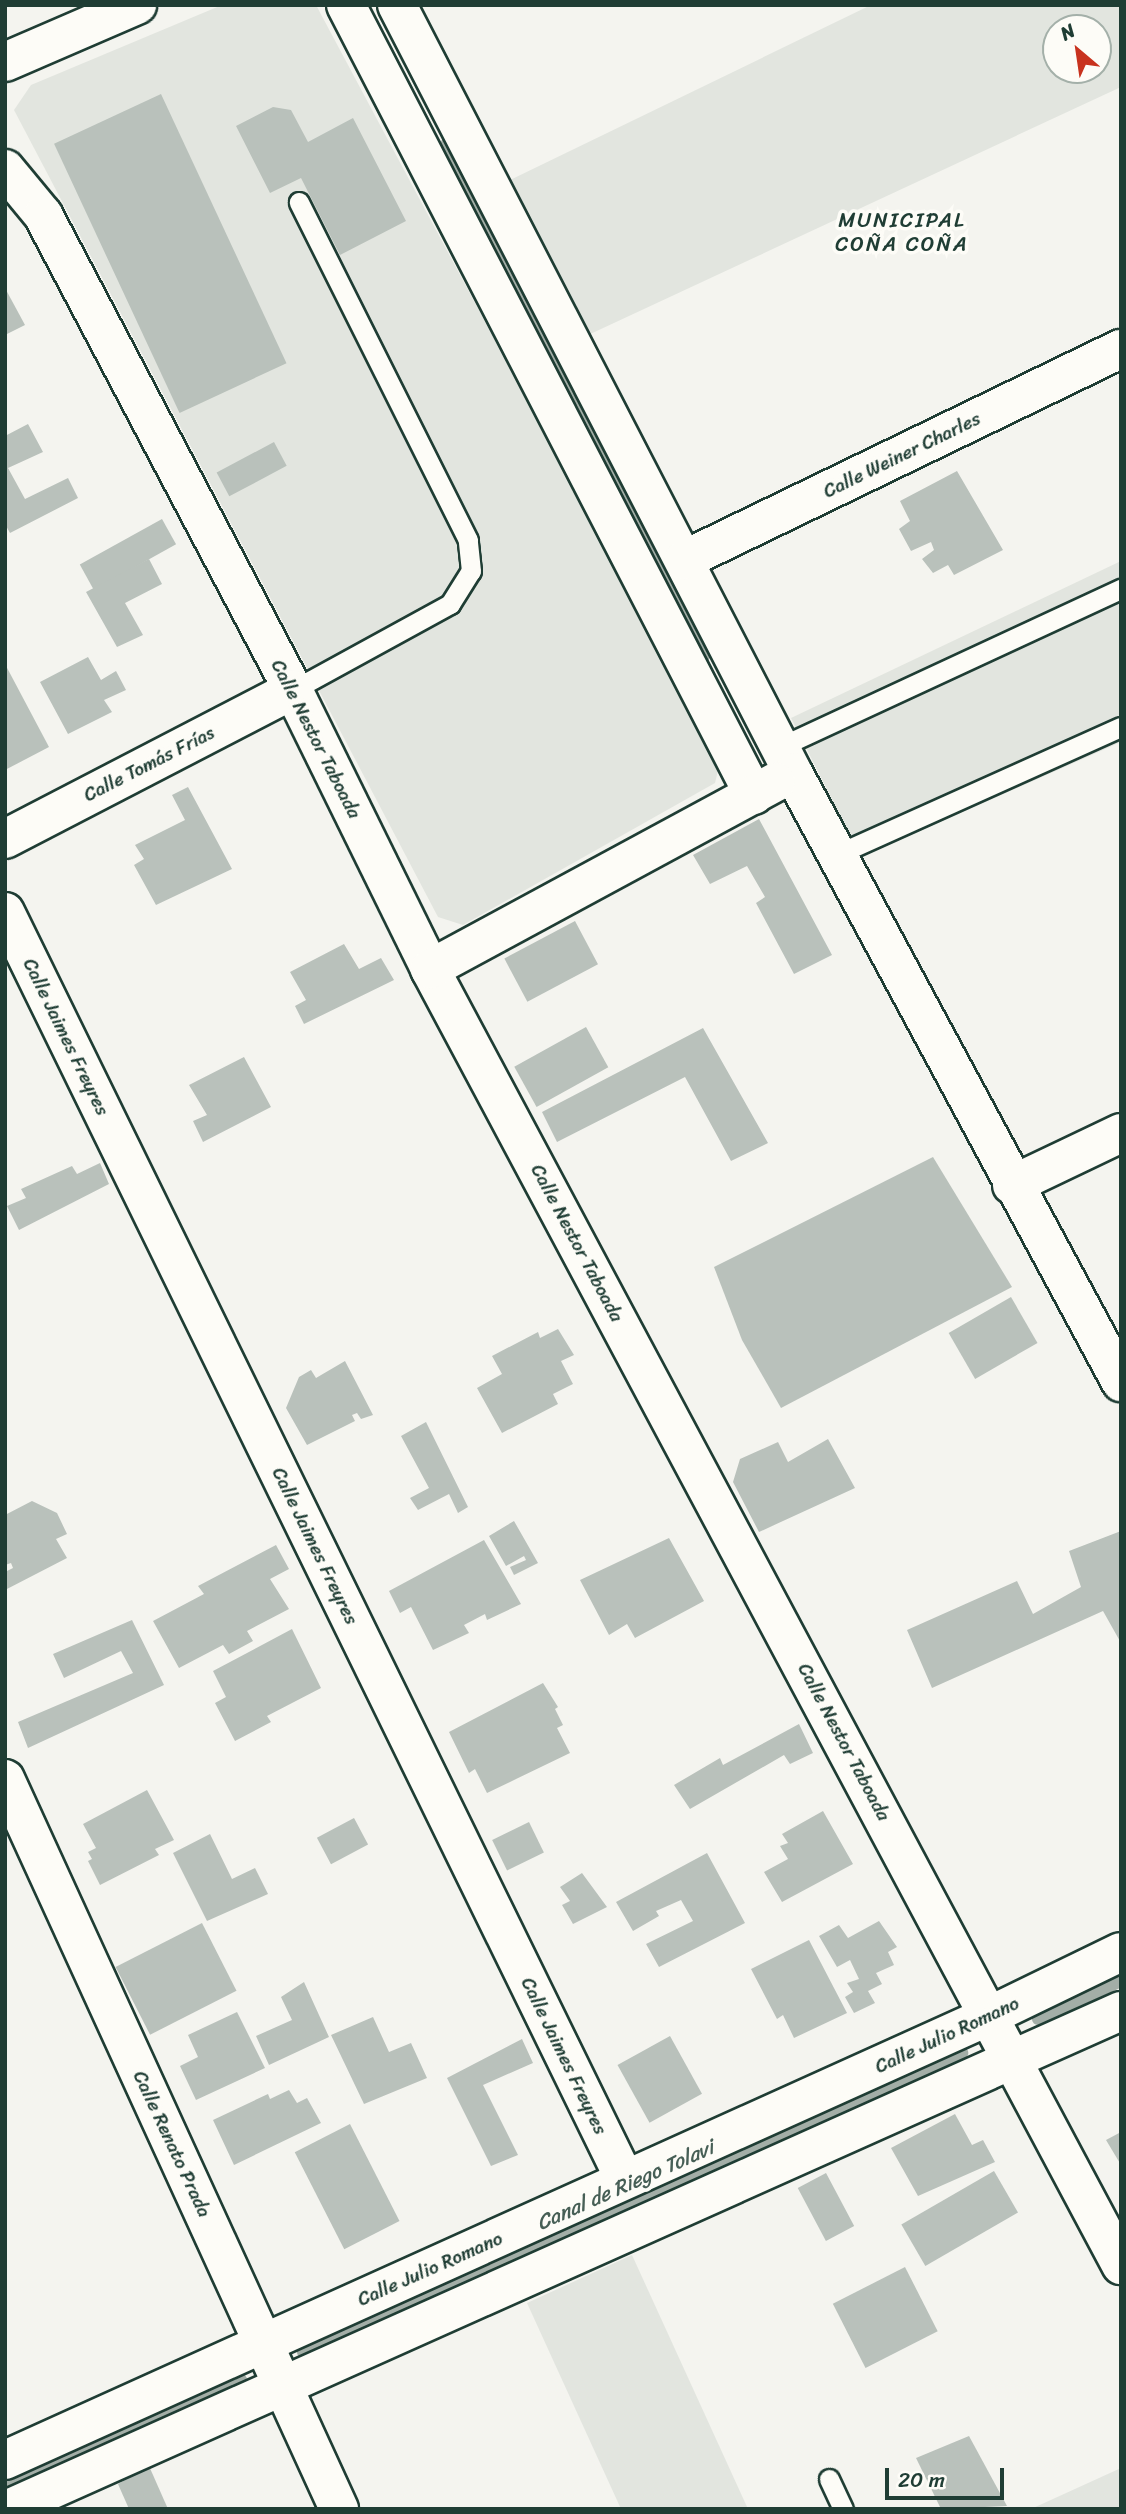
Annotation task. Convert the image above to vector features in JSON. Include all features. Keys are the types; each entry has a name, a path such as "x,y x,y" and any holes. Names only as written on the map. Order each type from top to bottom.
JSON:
{"street":[{"path":"5,62 137,5"},
{"path":"346,5 754,795"},
{"path":"397,5 787,759 1012,1185 1121,1382"},
{"name":"Calle Nestor Taboada","path":"5,169 43,215 293,690 430,970 991,2015 1121,2265"},
{"path":"5,202 43,215"},
{"name":"Calle Weiner Charles","path":"684,560 1121,349"},
{"name":"Calle Tomás Frías","path":"5,839 293,690"},
{"path":"430,970 754,795 787,759"},
{"name":"Calle Jaimes Freyres","path":"5,912 625,2180"},
{"path":"1012,1185 1121,1133"},
{"name":"Calle Renato Prada","path":"5,1779 264,2344 281,2388 339,2509"},
{"name":"Calle Julio Romano","path":"5,2460 991,2015 1121,1952"},
{"path":"8,2509 1121,2011"}],"lane":[{"path":"293,690 450,604 471,571 468,540 299,202"},
{"path":"787,759 1121,589"},
{"path":"838,854 1121,727"},
{"path":"829,2480 843,2509"}],"shaded area":[{"path":"222,5 316,5 720,762 715,783 463,925 438,917 14,110 31,85"},
{"path":"871,5 1121,5 1121,87 586,336 506,182"},
{"path":"1121,561 1121,742 861,857 791,718"},
{"path":"632,2255 748,2509 621,2509 527,2303"},
{"path":"1121,2468 1121,2509 1031,2509"}],"building":[{"path":"161,94 287,363 180,413 54,144"},
{"path":"273,107 291,110 308,142 353,118 406,221 340,255 301,178 270,193 236,126"},
{"path":"5,288 25,325 5,335"},
{"path":"28,424 43,452 8,468 25,499 68,478 78,498 10,533 5,524 5,436"},
{"path":"274,442 287,466 229,496 217,473"},
{"path":"957,471 1003,550 954,575 948,565 933,573 922,559 934,550 931,542 911,551 899,529 910,521 900,501"},
{"path":"162,519 176,544 94,590 80,565"},
{"path":"149,559 162,584 125,603 143,635 117,647 86,592"},
{"path":"88,657 101,680 116,671 126,690 104,700 112,712 68,734 40,682"},
{"path":"5,664 49,747 5,770"},
{"path":"188,787 232,869 156,905 134,865 144,859 135,845 185,820 172,795"},
{"path":"759,819 832,955 794,974 756,903 765,897 747,866 710,884 693,855"},
{"path":"575,921 598,964 527,1002 504,959"},
{"path":"344,944 359,969 381,958 394,980 304,1024 295,1006 306,1000 290,972"},
{"path":"586,1027 608,1067 537,1107 514,1067"},
{"path":"703,1028 768,1143 731,1161 685,1077 557,1142 542,1112"},
{"path":"244,1057 271,1107 203,1142 193,1121 207,1115 189,1085"},
{"path":"933,1157 1012,1287 781,1408 742,1340 714,1267"},
{"path":"100,1163 109,1184 19,1230 7,1206 26,1198 21,1189 72,1166 77,1174"},
{"path":"1011,1297 1038,1343 975,1379 949,1333"},
{"path":"558,1329 574,1355 561,1361 573,1384 553,1394 558,1404 502,1433 477,1388 502,1374 492,1356 538,1332 540,1338"},
{"path":"345,1361 373,1415 361,1419 357,1413 352,1415 355,1421 307,1445 286,1408 299,1377 311,1370 316,1378"},
{"path":"426,1422 468,1507 458,1513 449,1494 418,1510 410,1498 429,1488 401,1436"},
{"path":"828,1439 855,1488 759,1532 733,1482 740,1459 778,1442 788,1462"},
{"path":"32,1501 57,1513 67,1534 56,1539 67,1558 5,1590 5,1572 13,1568 11,1563 5,1565 5,1515"},
{"path":"514,1521 538,1563 514,1575 510,1567 526,1560 524,1556 506,1566 489,1536"},
{"path":"1121,1531 1121,1643 1103,1611 932,1688 907,1630 1017,1581 1033,1614 1081,1587 1069,1551"},
{"path":"669,1538 704,1601 635,1638 627,1624 609,1635 580,1580"},
{"path":"484,1540 521,1604 487,1620 485,1614 464,1625 469,1633 433,1650 411,1607 400,1613 389,1591"},
{"path":"276,1545 289,1569 270,1579 289,1609 247,1631 253,1641 229,1654 223,1645 179,1668 153,1621 204,1594 198,1586"},
{"path":"132,1620 164,1685 28,1748 18,1722 133,1673 121,1651 64,1678 53,1654"},
{"path":"292,1629 321,1688 267,1716 271,1722 235,1741 215,1703 226,1697 213,1671"},
{"path":"543,1683 558,1707 555,1709 563,1725 557,1728 570,1753 487,1793 475,1769 469,1773 449,1732"},
{"path":"799,1724 813,1753 790,1764 784,1755 690,1809 674,1785 720,1758 723,1765"},
{"path":"147,1790 174,1840 155,1849 159,1855 100,1885 88,1861 92,1859 88,1852 96,1848 83,1824"},
{"path":"823,1811 853,1864 782,1902 764,1872 788,1859 780,1846 788,1843 782,1834"},
{"path":"354,1818 368,1844 331,1864 317,1838"},
{"path":"529,1822 544,1853 507,1871 492,1840"},
{"path":"210,1834 232,1879 255,1868 268,1894 207,1921 173,1853"},
{"path":"707,1853 745,1923 659,1967 646,1944 693,1921 681,1900 656,1911 659,1916 633,1931 616,1902"},
{"path":"582,1873 607,1907 573,1924 562,1905 570,1901 560,1887"},
{"path":"879,1921 897,1947 888,1952 894,1965 876,1973 882,1984 868,1991 875,2003 854,2013 845,1997 853,1992 847,1983 859,1979 850,1960 837,1967 819,1936 839,1925 848,1938"},
{"path":"202,1923 237,1991 150,2035 116,1967"},
{"path":"809,1940 847,2013 794,2038 783,2015 777,2019 751,1969"},
{"path":"304,1982 329,2037 269,2065 256,2036 292,2020 281,1997"},
{"path":"237,2012 265,2068 196,2100 180,2066 198,2057 188,2035"},
{"path":"373,2017 389,2052 411,2043 427,2078 364,2104 331,2035"},
{"path":"670,2036 702,2094 650,2123 618,2065"},
{"path":"522,2039 533,2063 483,2085 518,2155 491,2166 447,2078"},
{"path":"289,2090 297,2103 307,2098 321,2123 234,2165 213,2120 268,2094 270,2099"},
{"path":"955,2114 972,2145 983,2140 995,2162 918,2196 891,2148"},
{"path":"350,2124 399,2221 344,2249 295,2152"},
{"path":"1121,2132 1121,2165 1106,2140"},
{"path":"994,2171 1018,2213 925,2266 901,2224"},
{"path":"826,2173 854,2226 826,2241 798,2188"},
{"path":"905,2267 938,2331 866,2368 833,2304"},
{"path":"969,2436 1007,2506 941,2509 916,2458"},
{"path":"149,2466 168,2509 129,2509 118,2484"}],"waterway":[{"path":"447,143 704,656"},
{"name":"Canal de Riego Tolavi","path":"1038,2019 1121,1981"},
{"name":"Canal de Riego Tolavi","path":"303,2352 962,2053"},
{"name":"Canal de Riego Tolavi","path":"5,2484 241,2380"}],"district":[{"name":"MUNICIPAL COÑA COÑA","path":"902,232"}]}
